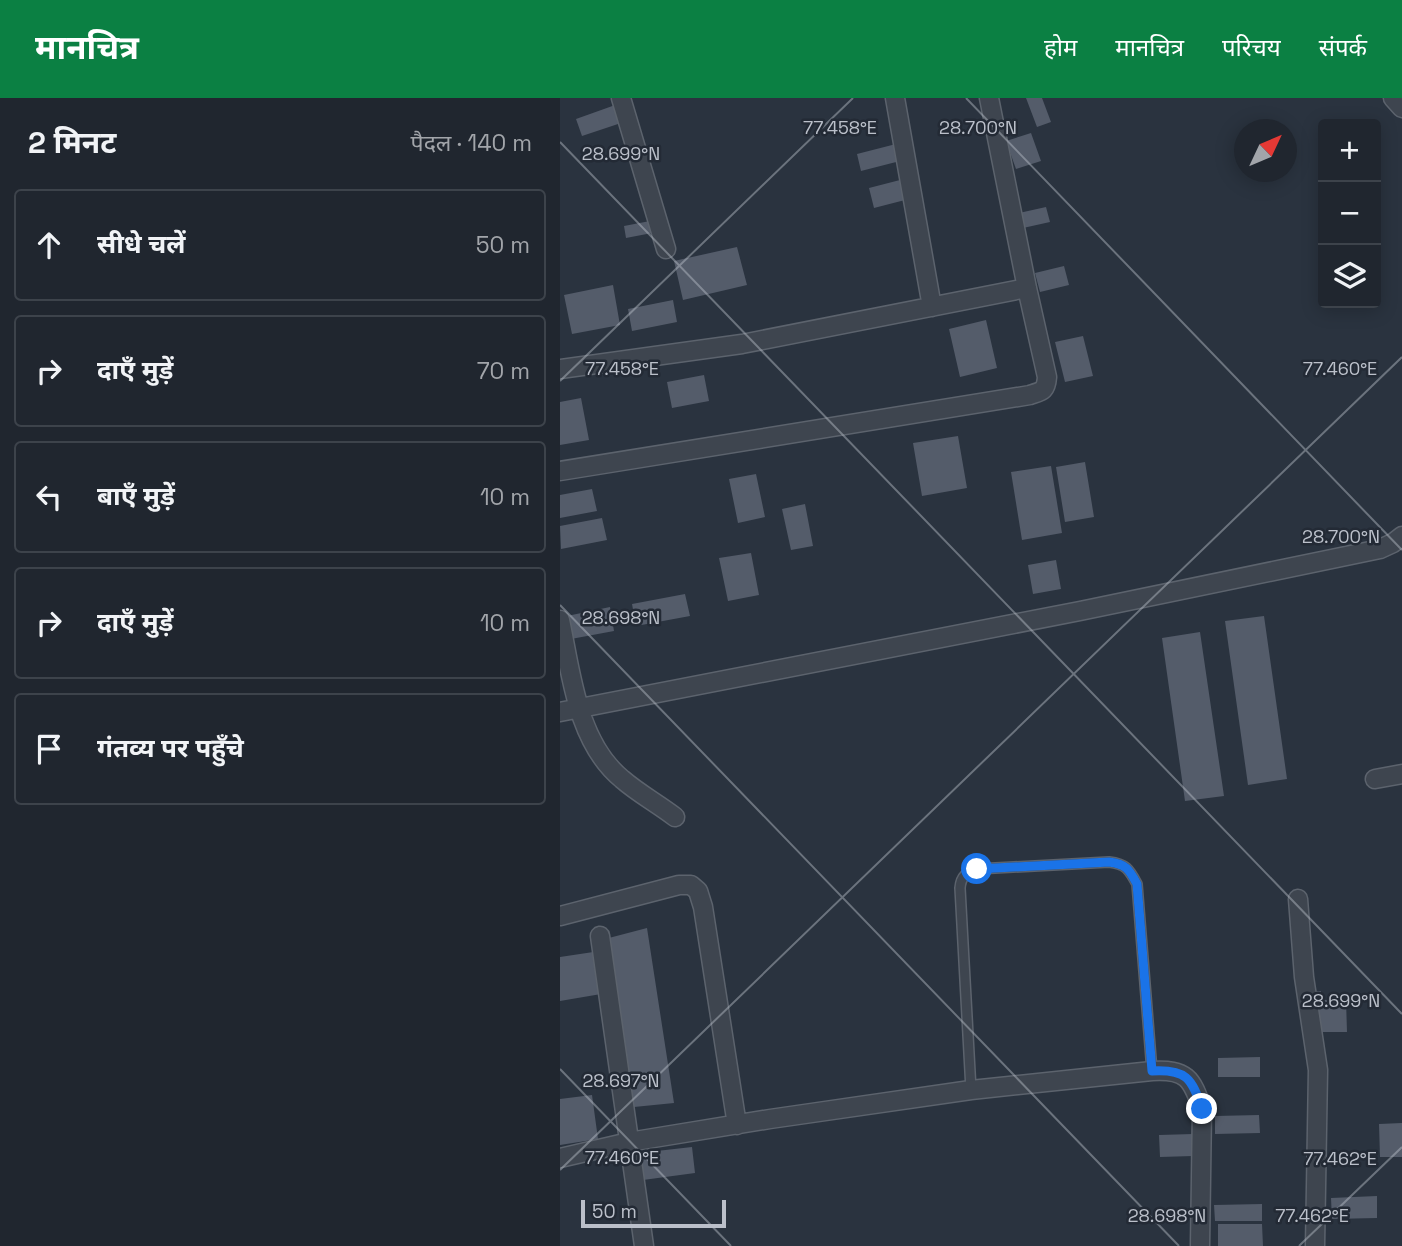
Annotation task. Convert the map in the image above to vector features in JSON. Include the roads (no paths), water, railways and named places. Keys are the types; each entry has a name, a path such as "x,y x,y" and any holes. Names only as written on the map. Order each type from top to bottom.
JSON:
{"street":[{"path":"621,98 666,249"},
{"path":"895,98 932,307"},
{"path":"560,471 1041,392 1046,386 1047,377 989,98"},
{"path":"1393,98 1402,108"},
{"path":"560,369 742,344 1027,288"},
{"path":"560,712 1053,617 1380,549 1402,536"},
{"path":"560,620 585,728 599,753 620,778 675,817"},
{"path":"1375,779 1402,774"},
{"path":"560,916 679,885 691,885 698,891 703,907 737,1125"},
{"path":"1298,899 1304,978 1318,1070 1315,1246"},
{"path":"600,936 644,1246"},
{"path":"560,1158 629,1142 971,1090 1152,1071 1174,1072 1186,1077 1195,1088 1202,1109 1200,1246"}],"lane":[{"path":"971,1090 960,888 961,879 966,873 977,869 1109,862 1130,870 1137,884 1152,1071"}]}
